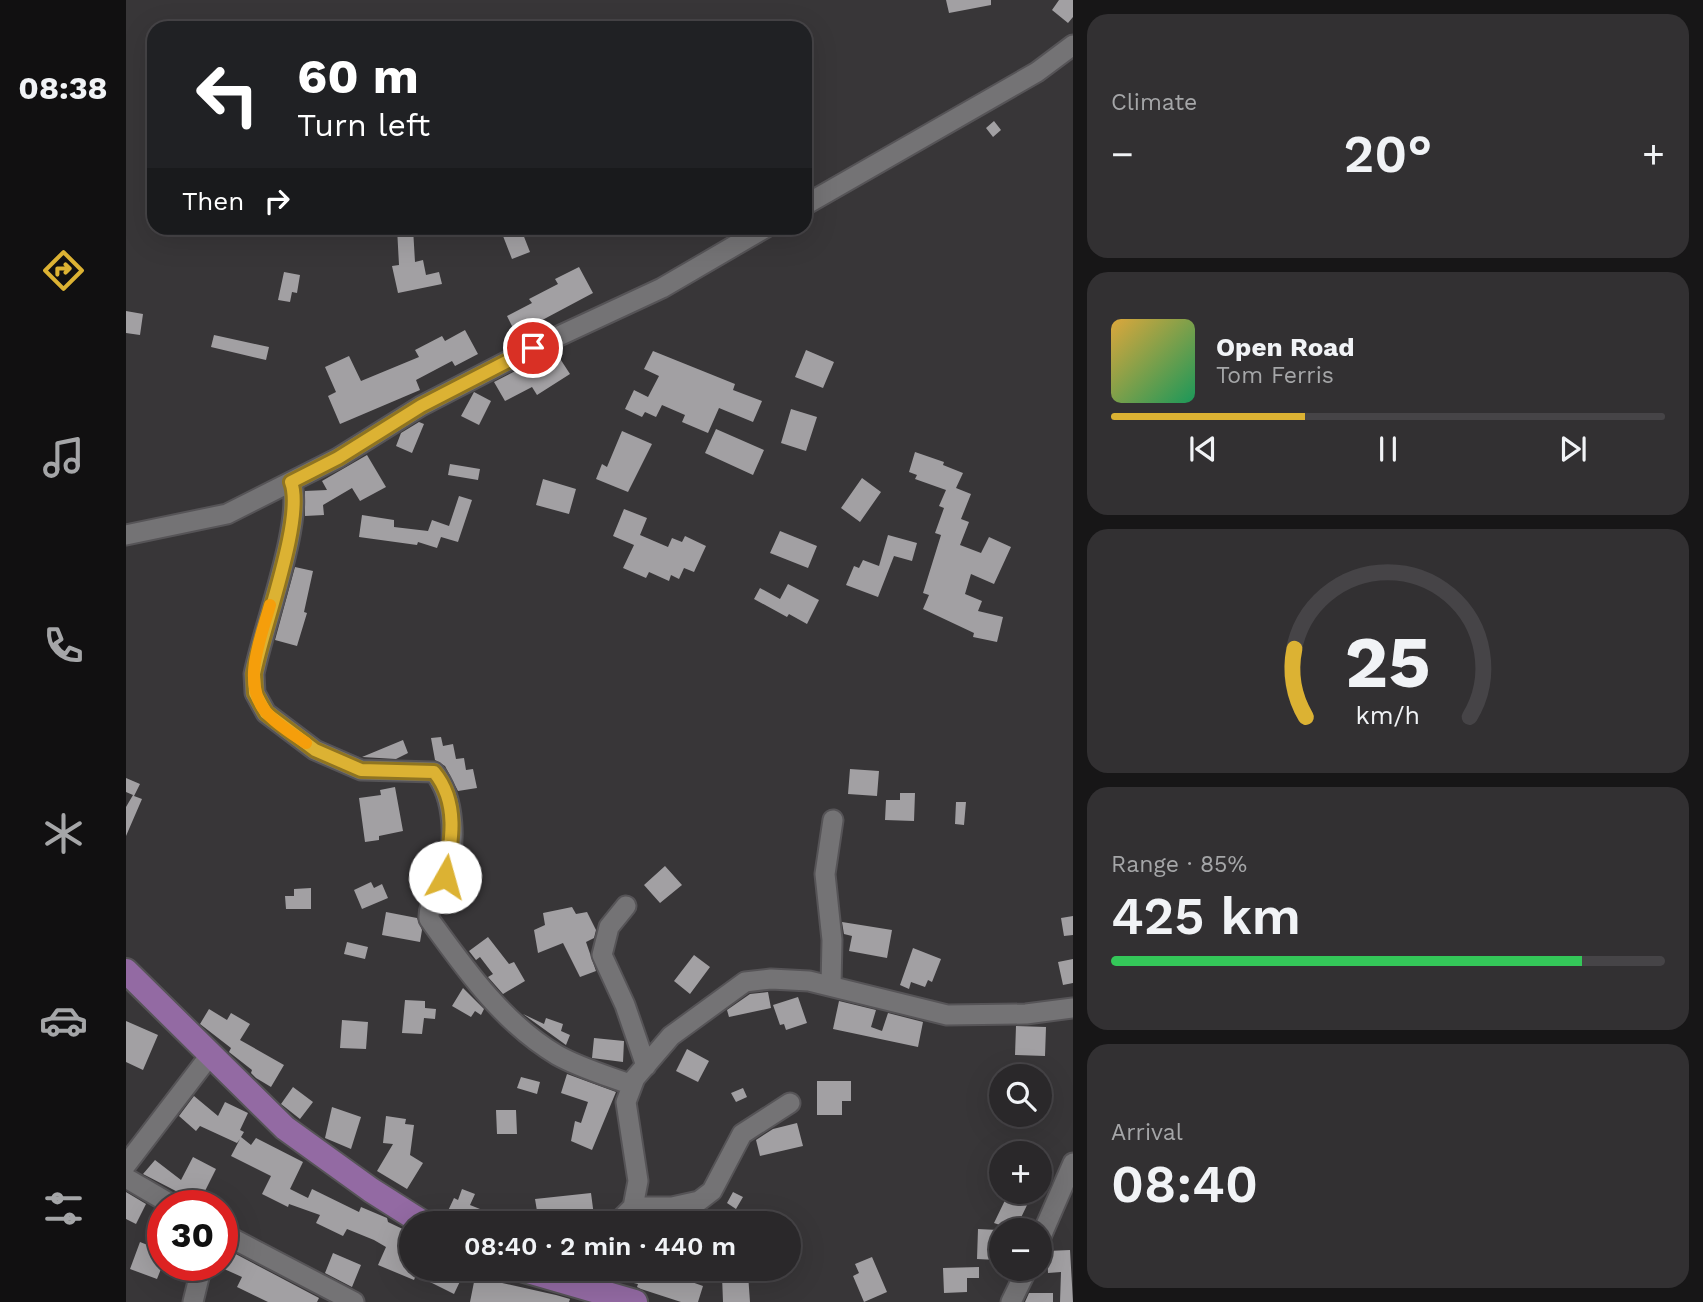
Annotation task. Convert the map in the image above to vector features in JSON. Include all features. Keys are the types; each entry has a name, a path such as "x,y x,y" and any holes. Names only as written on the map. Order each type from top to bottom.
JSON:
{"main road":[{"path":"126,971 285,1128 405,1211"},
{"path":"562,1281 635,1302"}],"street":[{"path":"812,201 1037,72 1073,46"},
{"path":"126,535 227,514 338,458 421,406 533,348 662,288 753,235"},
{"path":"291,482 295,492 293,517 254,674 255,693 266,713 315,750 361,770 434,772 446,786 452,810 445,877 428,910 429,919 473,981 529,1037 560,1057 632,1085"},
{"path":"831,986 832,940 825,874 833,820"},
{"path":"626,905 610,927 602,944 602,955 625,1005 646,1066"},
{"path":"630,1211 633,1208 638,1181 626,1102 632,1085 671,1036 745,982 772,979 809,981 947,1015 1026,1014 1073,1008"},
{"path":"126,1165 211,1054"},
{"path":"633,1208 672,1207 699,1201 712,1191 742,1134 790,1102"},
{"path":"1049,1218 1073,1163"},
{"path":"126,1178 147,1190"},
{"path":"238,1241 354,1302"},
{"path":"194,1302 199,1281"},
{"path":"1011,1302 1021,1281"}],"building":[{"path":"946,0 991,0 991,5 949,13"},
{"path":"1059,0 1073,0 1073,17 1068,23 1052,10"},
{"path":"994,121 1001,130 993,137 986,128"},
{"path":"397,235 413,235 415,262 423,260 426,275 439,272 442,284 398,293 392,266 399,265"},
{"path":"523,235 530,252 512,259 503,236"},
{"path":"579,267 593,293 516,334 507,316 532,303 529,299 558,284 555,279"},
{"path":"284,272 300,275 297,293 292,292 290,302 278,300"},
{"path":"126,311 143,314 140,335 126,333"},
{"path":"465,330 478,354 455,366 452,361 416,380 420,390 340,424 328,396 336,392 325,367 349,356 361,381 419,357 415,350 442,336 445,341"},
{"path":"214,335 269,347 266,360 211,347"},
{"path":"806,350 834,362 823,388 795,377"},
{"path":"653,351 735,384 733,390 762,401 753,422 719,408 708,433 682,422 685,415 662,405 656,417 645,412 642,417 625,409 634,390 648,397 659,376 644,369"},
{"path":"557,354 570,374 537,395 532,387 505,401 494,382 521,368 524,375"},
{"path":"474,392 491,401 479,425 461,416"},
{"path":"791,409 817,417 806,451 781,443"},
{"path":"419,422 424,424 412,453 396,446 401,433"},
{"path":"716,429 764,450 753,475 705,453"},
{"path":"622,431 652,444 628,492 596,479 602,464 607,467"},
{"path":"915,452 944,462 943,465 963,473 956,488 971,494 961,519 969,522 960,545 981,553 989,537 1011,547 994,584 971,574 965,594 982,601 978,611 1003,617 997,642 973,637 974,633 923,609 929,595 923,593 941,535 935,533 944,508 939,506 946,490 915,479 917,475 909,472"},
{"path":"367,455 386,487 360,501 352,488 323,505 324,515 305,516 305,491 327,490 322,481"},
{"path":"450,464 480,469 478,480 448,475"},
{"path":"862,478 881,492 860,522 841,508"},
{"path":"543,479 576,489 569,514 536,505"},
{"path":"459,496 472,500 458,542 441,537 437,548 418,542 417,545 359,537 362,515 394,520 394,527 428,531 432,520 449,526"},
{"path":"624,509 647,518 640,535 668,547 672,538 682,542 685,536 706,546 694,572 684,568 679,579 671,575 669,581 649,572 646,578 623,568 634,545 613,536"},
{"path":"780,531 817,546 808,568 770,553"},
{"path":"888,535 917,543 912,561 894,556 878,597 846,585 854,566 859,568 863,560 879,566"},
{"path":"295,567 313,571 304,612 307,613 297,646 275,640"},
{"path":"788,584 819,600 807,624 789,614 787,617 754,599 760,588 780,599"},
{"path":"441,737 443,746 453,744 456,759 464,758 466,770 473,769 477,788 458,791 445,766 435,760 431,738"},
{"path":"403,740 408,753 396,759 362,757"},
{"path":"850,769 879,771 877,796 848,794"},
{"path":"126,778 140,784 134,796 142,799 126,836 126,807 133,795 126,792"},
{"path":"395,787 403,831 365,842 359,798 381,795 380,790"},
{"path":"900,793 915,793 914,821 885,820 886,800 900,800"},
{"path":"956,802 966,802 964,825 955,824"},
{"path":"665,866 682,885 660,903 644,885"},
{"path":"371,882 374,888 382,884 388,898 362,909 354,890"},
{"path":"311,888 311,909 286,909 285,896 294,896 294,889"},
{"path":"572,907 576,914 587,912 596,930 594,938 586,942 596,971 580,977 563,943 538,953 534,930 545,925 543,913"},
{"path":"386,912 417,918 422,930 420,942 382,935"},
{"path":"1073,916 1073,935 1064,936 1061,918"},
{"path":"842,922 892,930 887,958 849,951 852,936 844,934"},
{"path":"488,937 509,964 514,962 525,981 503,994 488,977 493,974 480,957 476,960 469,951"},
{"path":"347,942 368,947 365,959 344,954"},
{"path":"913,948 941,959 932,982 928,980 925,987 911,982 909,989 900,985"},
{"path":"694,955 710,967 690,994 674,981"},
{"path":"1073,959 1073,983 1063,985 1058,962"},
{"path":"463,988 484,1009 481,1015 475,1011 471,1017 452,1006"},
{"path":"768,992 771,1008 729,1017 727,1010 750,994"},
{"path":"798,997 807,1023 786,1030 784,1024 780,1025 773,1005"},
{"path":"405,1000 425,1001 425,1008 436,1009 435,1019 424,1018 422,1034 402,1033"},
{"path":"839,1001 876,1010 871,1027 882,1031 888,1013 923,1022 918,1047 833,1029"},
{"path":"209,1009 227,1020 231,1013 250,1024 240,1040 284,1065 271,1087 256,1078 251,1073 252,1070 229,1052 231,1048 200,1024"},
{"path":"523,1014 544,1024 546,1018 563,1024 561,1031 570,1035 566,1045"},
{"path":"342,1020 368,1022 366,1049 340,1048"},
{"path":"126,1021 158,1035 143,1070 126,1062"},
{"path":"1016,1026 1046,1027 1045,1056 1015,1055"},
{"path":"594,1038 624,1041 623,1062 592,1058"},
{"path":"687,1049 709,1061 698,1082 676,1071"},
{"path":"567,1074 616,1092 592,1150 571,1141 575,1121 581,1123 588,1102 561,1093"},
{"path":"521,1077 540,1082 537,1094 517,1088"},
{"path":"817,1081 851,1081 851,1101 842,1101 842,1115 817,1115"},
{"path":"293,1087 313,1102 300,1119 281,1104"},
{"path":"743,1088 747,1097 736,1102 731,1093"},
{"path":"194,1096 218,1116 225,1102 248,1113 240,1130 244,1132 241,1137 251,1145 256,1138 303,1162 290,1189 308,1198 312,1189 359,1212 361,1207 387,1218 388,1222 399,1227 399,1274 378,1265 386,1247 374,1240 347,1229 343,1236 316,1223 320,1215 289,1204 288,1207 262,1194 271,1176 231,1156 240,1139 237,1143 200,1126 196,1131 179,1116"},
{"path":"332,1107 361,1117 351,1149 325,1138"},
{"path":"496,1110 516,1110 517,1134 497,1134"},
{"path":"386,1116 406,1119 405,1124 414,1125 410,1155 423,1163 407,1189 377,1171 393,1144 383,1143"},
{"path":"797,1123 803,1146 760,1156 756,1140 773,1129"},
{"path":"193,1157 216,1169 206,1190 174,1190 143,1174 155,1160 181,1180"},
{"path":"462,1189 475,1194 470,1205 485,1211 448,1211 454,1198 458,1200"},
{"path":"126,1192 146,1204 136,1224 126,1219"},
{"path":"733,1192 743,1197 736,1209 727,1203"},
{"path":"591,1193 593,1211 537,1211 535,1199"},
{"path":"1003,1204 1028,1204 1021,1218 996,1218"},
{"path":"978,1229 989,1230 989,1260 977,1259"},
{"path":"140,1242 147,1245 147,1275 130,1269"},
{"path":"1070,1250 1073,1302 1060,1302 1061,1272 1052,1273 1052,1251"},
{"path":"333,1253 361,1265 352,1287 325,1273"},
{"path":"238,1255 319,1298 317,1302 268,1302 237,1287 242,1277 238,1275"},
{"path":"872,1257 887,1292 864,1302 853,1276 859,1273 855,1264"},
{"path":"979,1267 979,1278 967,1278 967,1292 944,1293 943,1268"},
{"path":"428,1281 460,1281 454,1294"},
{"path":"474,1281 493,1281 570,1299 569,1302 470,1302"},
{"path":"625,1281 689,1281 703,1286 698,1302 681,1302 641,1289 637,1287 638,1284"},
{"path":"722,1281 748,1281 750,1302 723,1302"},
{"path":"1029,1293 1053,1293 1053,1302 1025,1302"}],"slow traffic":[{"path":"270,605 254,674 255,693 266,713 306,743"}],"route":[{"path":"445,877 452,810 446,786 434,772 399,770 379,773 361,770 315,750 266,713 255,693 254,674 261,638 289,540 295,506 295,492 291,482 338,458 421,406 533,348"}]}
